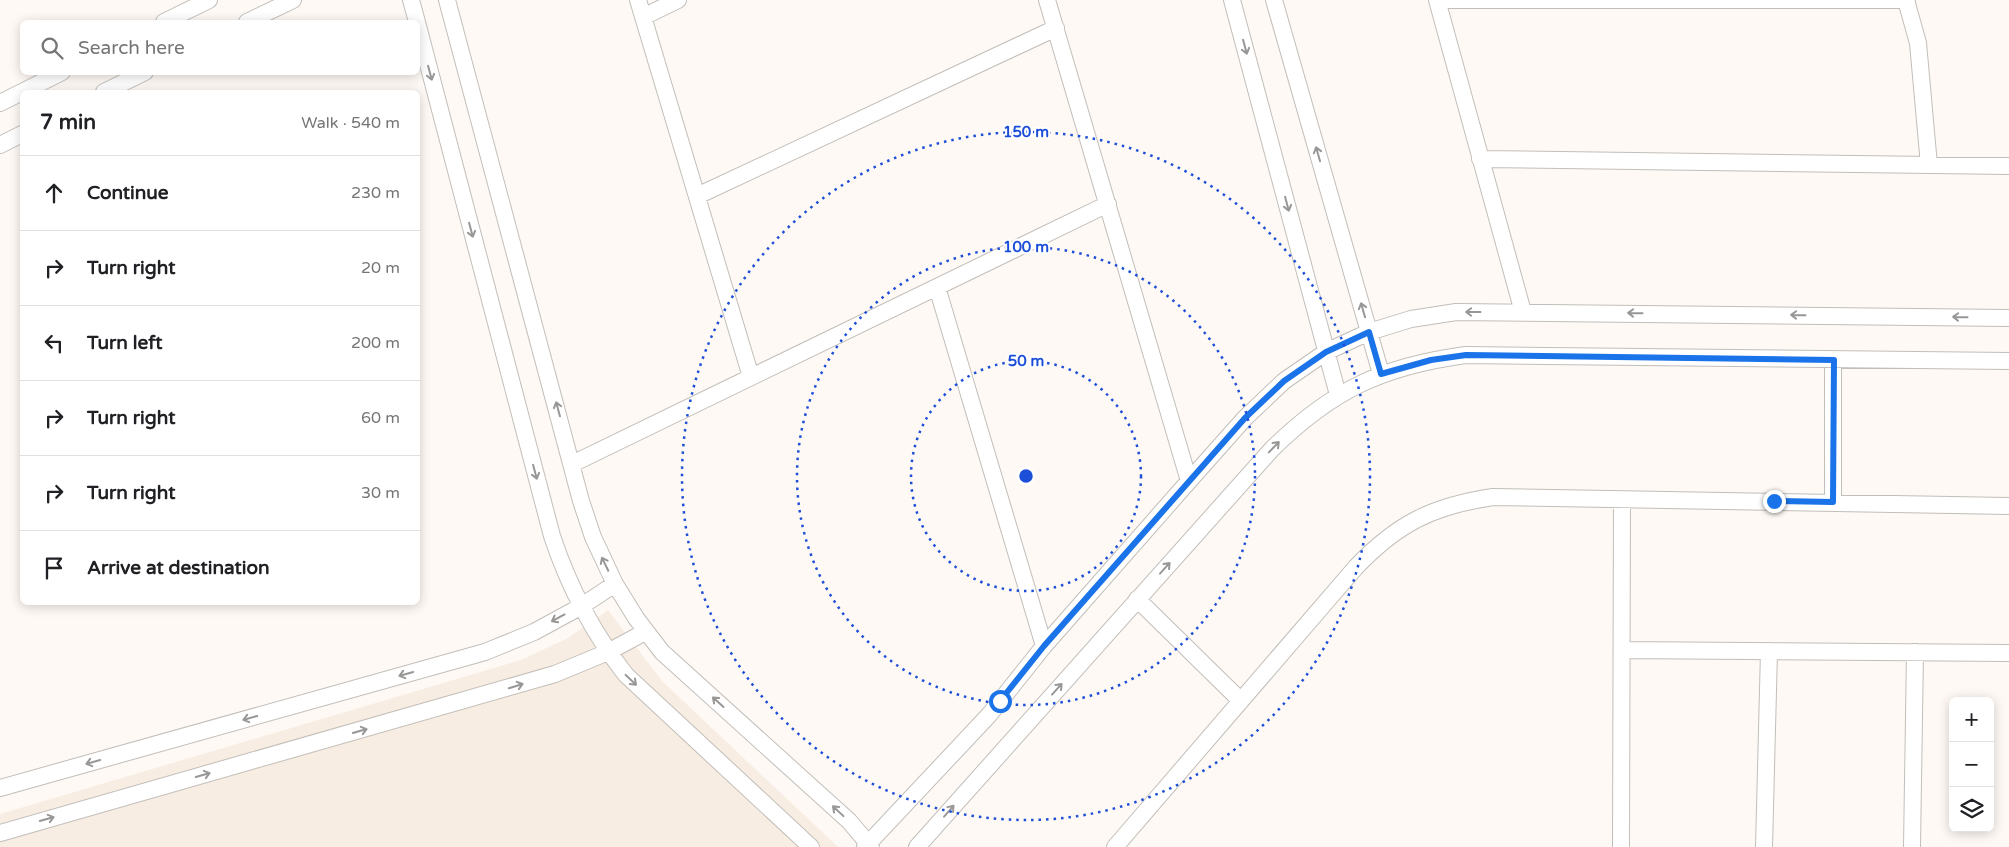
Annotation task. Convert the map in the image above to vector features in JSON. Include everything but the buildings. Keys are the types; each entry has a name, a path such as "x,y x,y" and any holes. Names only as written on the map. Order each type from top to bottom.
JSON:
{"street":[{"path":"168,20 209,0"},
{"path":"251,20 293,0"},
{"path":"411,0 416,20"},
{"path":"447,0 581,501 593,537 615,584 646,632 662,652 850,821 868,846 989,715 1044,646 1245,418 1284,381 1326,352 1369,332 1411,319 1456,312 2009,318"},
{"path":"638,0 751,377"},
{"path":"643,17 678,0"},
{"path":"1047,0 1189,481"},
{"path":"1232,0 1338,395"},
{"path":"1274,0 1381,374"},
{"path":"1523,312 1437,0 1906,0 1918,43 1929,165"},
{"path":"697,196 1056,28"},
{"path":"420,35 550,526 564,572 580,607 608,652 626,675 810,847"},
{"path":"26,90 56,75"},
{"path":"108,90 139,75"},
{"path":"0,103 20,93"},
{"path":"0,145 20,135"},
{"path":"1480,158 2009,166"},
{"path":"572,464 1108,204"},
{"path":"937,287 1044,646"},
{"path":"917,847 1272,449 1296,425 1338,395 1381,374 1431,360 1466,355 2009,361"},
{"path":"1833,502 1834,360"},
{"path":"1115,847 1356,567 1388,537 1417,518 1440,508 1464,501 1493,497 2009,506"},
{"path":"1621,847 1622,499"},
{"path":"0,788 485,652 534,632 580,607 615,584"},
{"path":"1137,599 1241,701"},
{"path":"0,832 556,674 608,652 646,632"},
{"path":"1622,650 2009,653"},
{"path":"1764,847 1769,651"},
{"path":"1912,847 1915,652"}],"shaded area":[{"path":"608,610 662,681 838,847 0,847 0,814 521,660 568,638"}],"route":[{"path":"1000,701 1044,646 1245,418 1284,381 1326,352 1369,332 1381,374 1431,360 1466,355 1834,360 1833,502 1774,501"}]}
